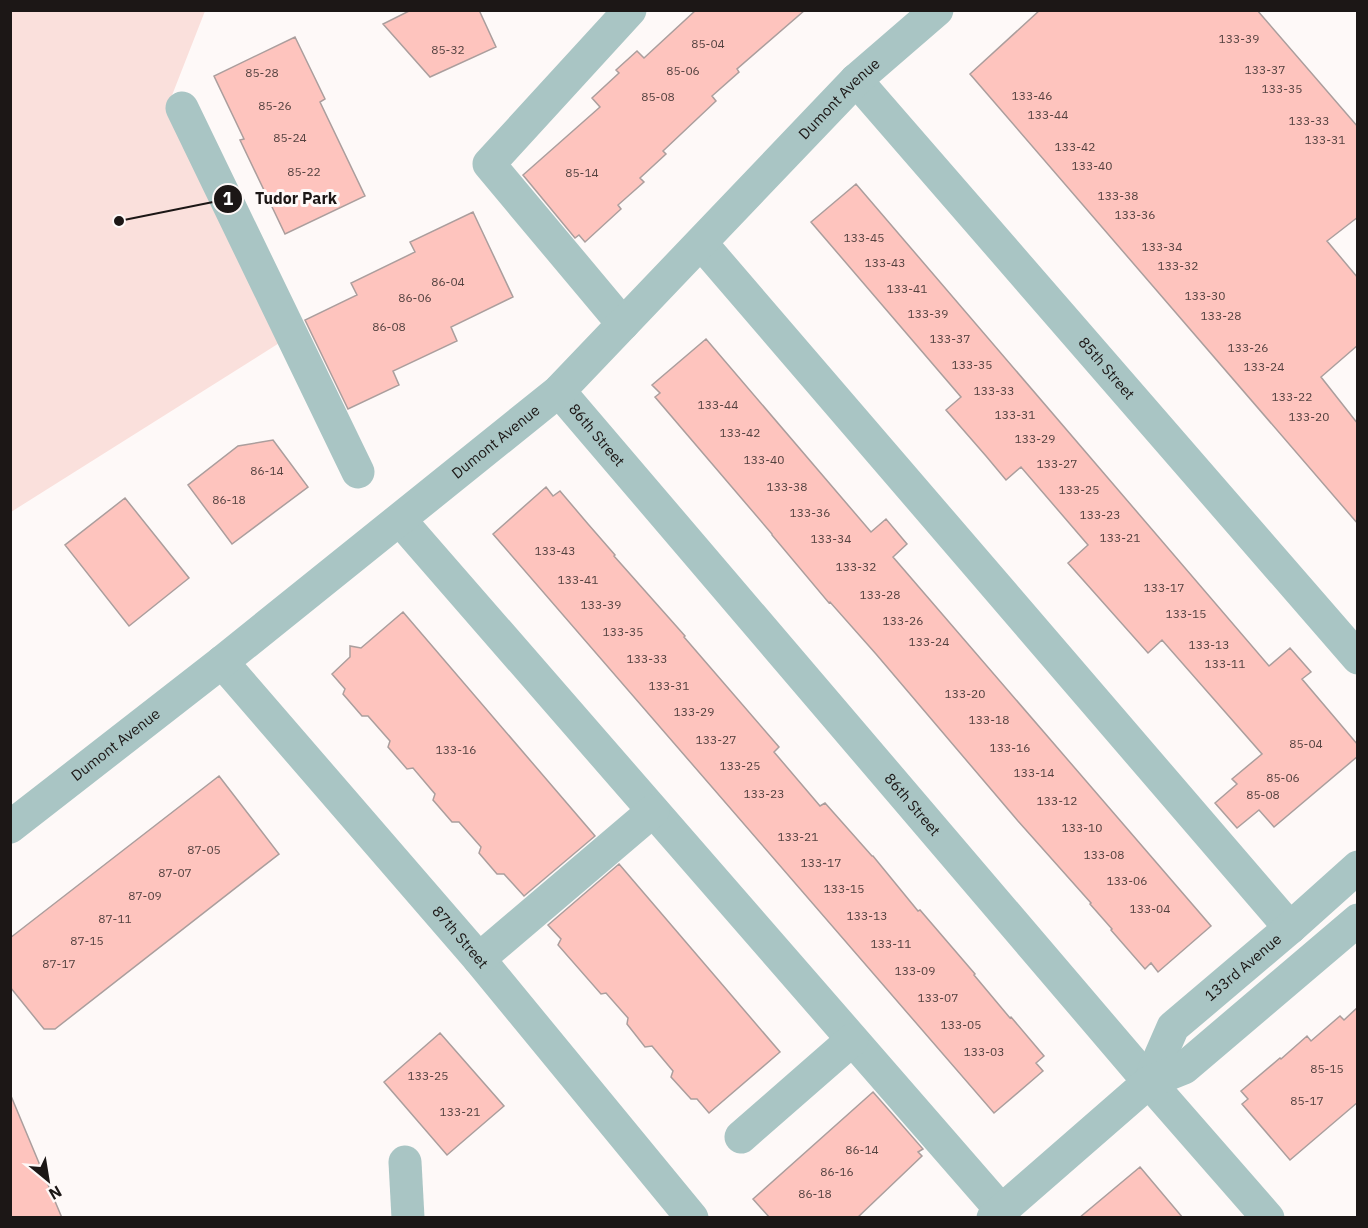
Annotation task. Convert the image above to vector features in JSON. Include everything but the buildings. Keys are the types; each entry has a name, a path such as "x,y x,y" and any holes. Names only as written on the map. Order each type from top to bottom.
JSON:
{"street":[{"path":"623,324 489,164 630,10"},
{"name":"Dumont Avenue","path":"10,827 222,662 560,391 856,80 937,10"},
{"name":"85th Street","path":"856,80 1358,658"},
{"path":"182,108 357,472"},
{"path":"701,243 1290,928"},
{"name":"86th Street","path":"560,391 1149,1082 1268,1218"},
{"path":"400,520 852,1040 997,1214"},
{"name":"87th Street","path":"222,662 479,959 692,1218"},
{"path":"479,959 653,811"},
{"name":"133rd Avenue","path":"1149,1082 1173,1027 1358,867"},
{"name":"133rd Avenue","path":"997,1214 1149,1082 1184,1068 1358,920"},
{"path":"741,1137 852,1040"},
{"path":"405,1162 408,1218"}],"shaded area":[{"path":"11,11 205,11 169,103 284,340 11,512"}],"place":[{"name":"Tudor Park","path":"119,221"}]}
